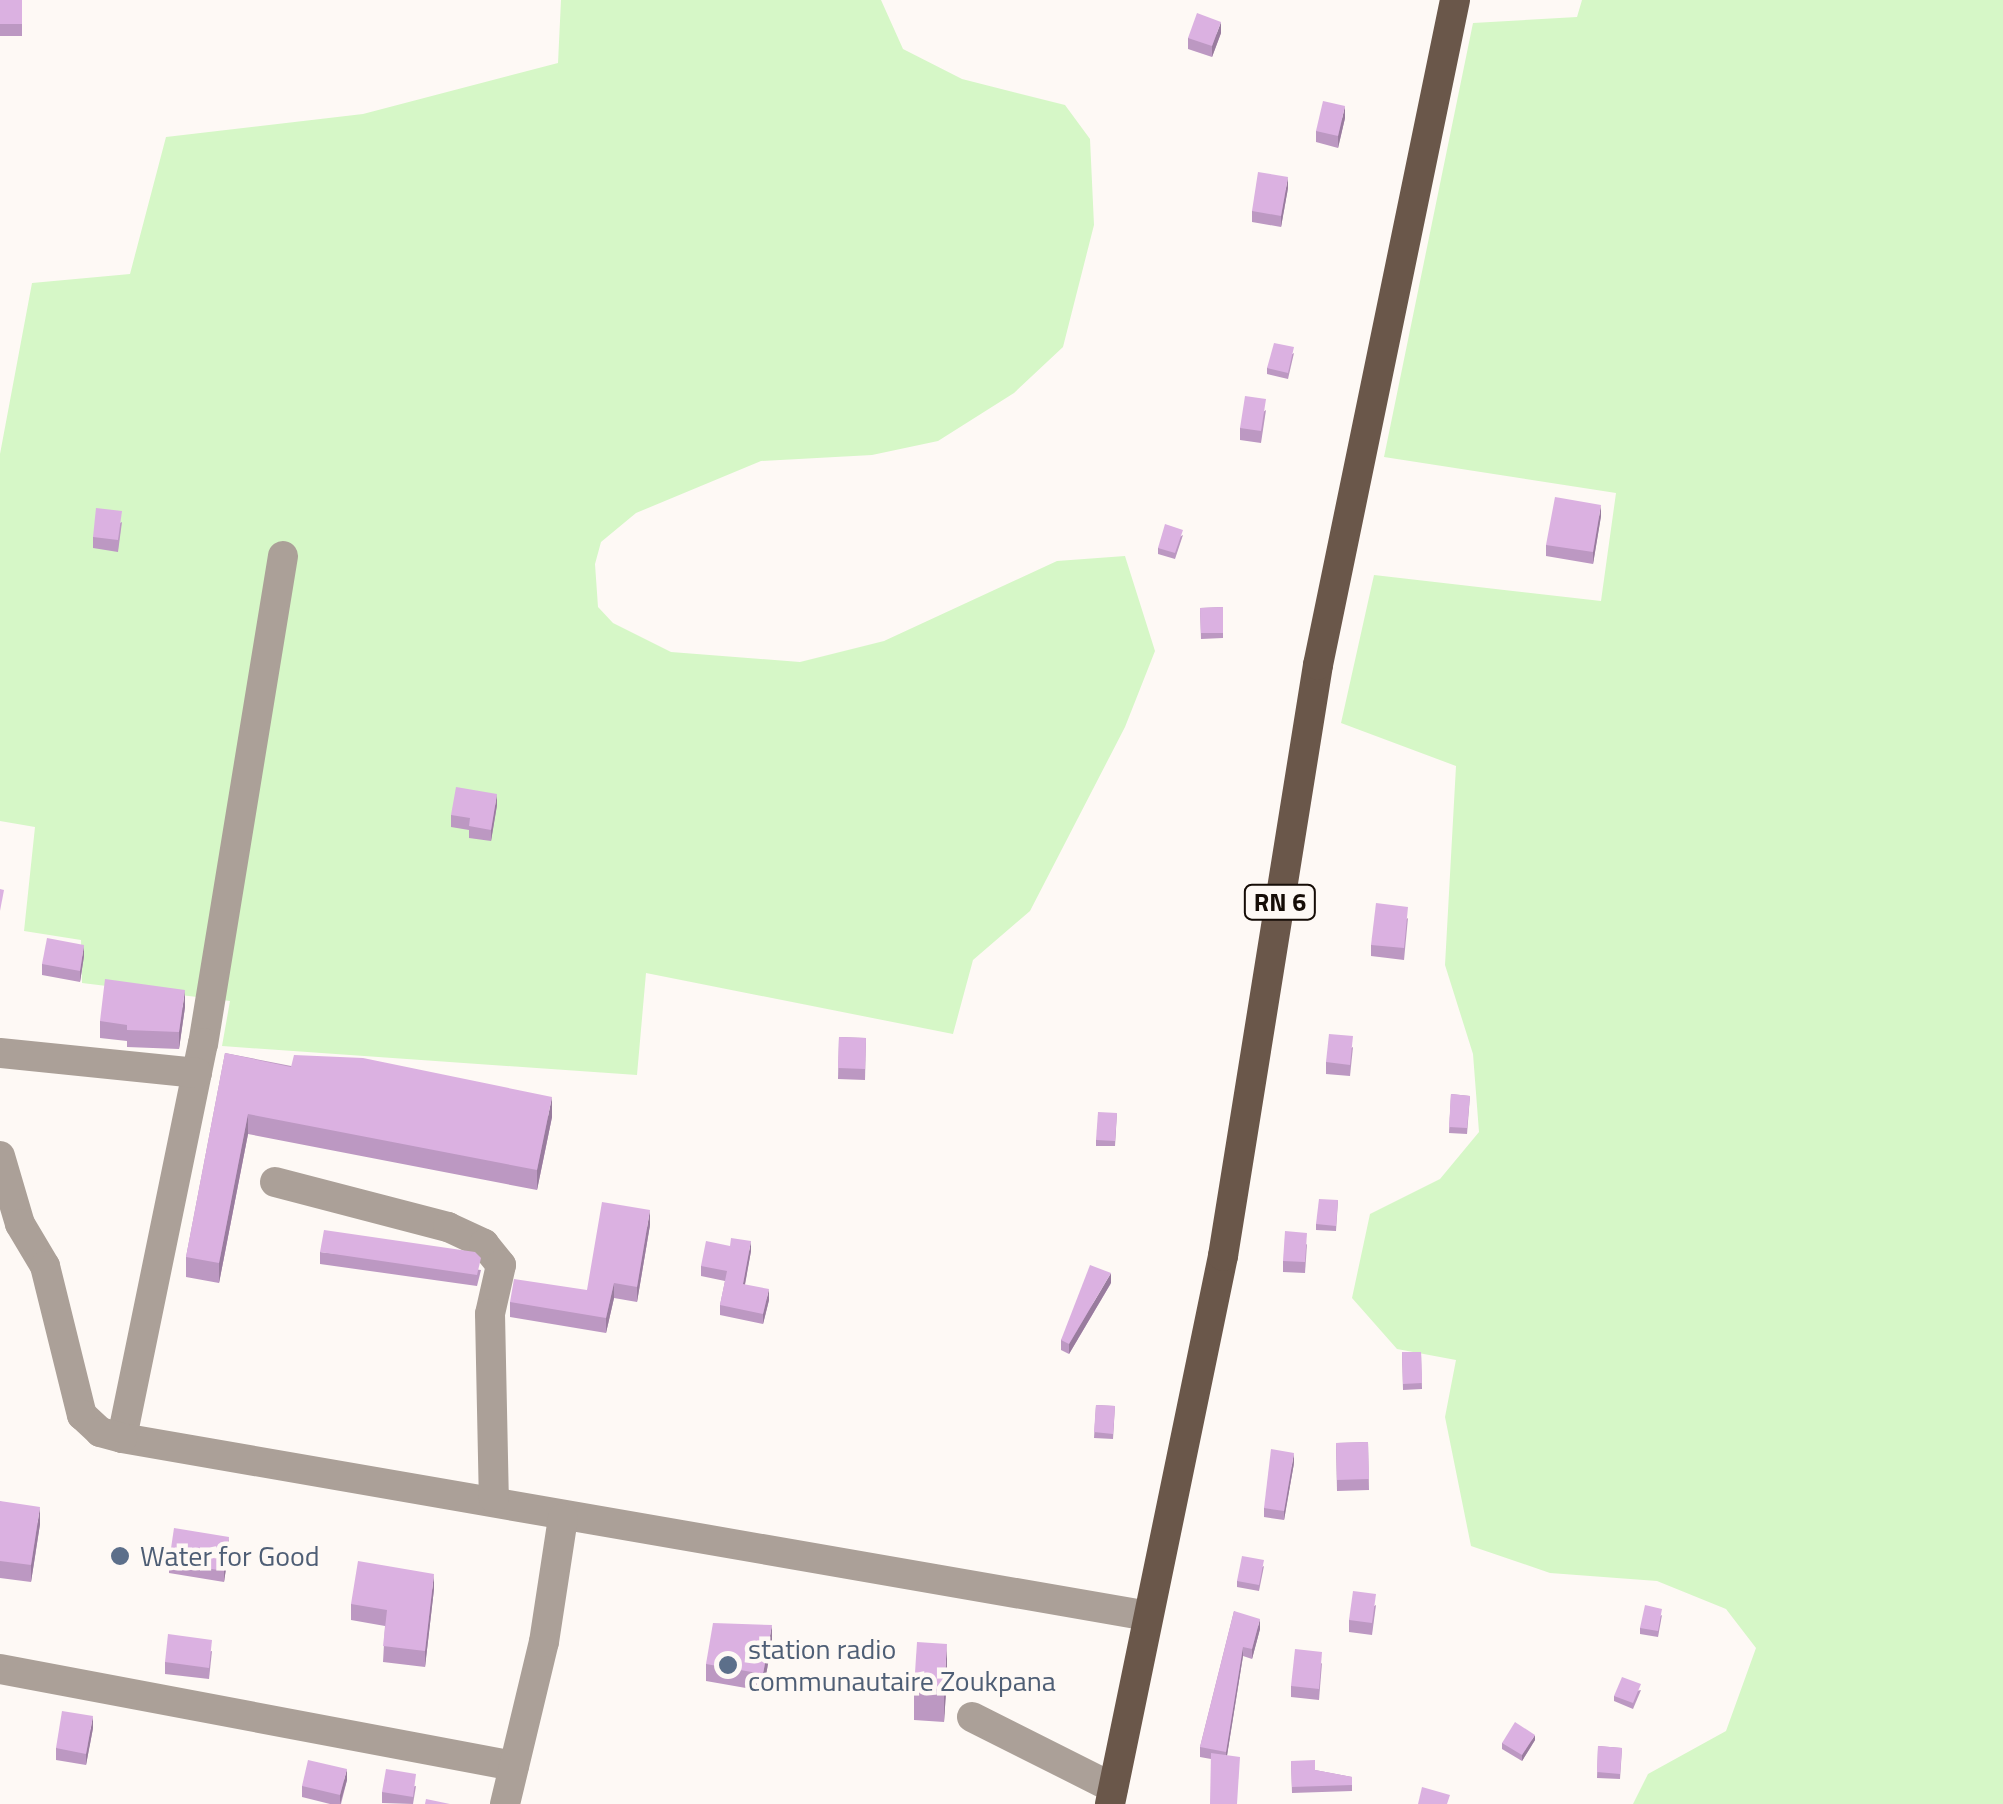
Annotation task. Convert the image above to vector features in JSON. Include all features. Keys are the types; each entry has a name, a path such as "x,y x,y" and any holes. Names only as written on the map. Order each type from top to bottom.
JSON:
{"main road":[{"name":"RN 6","path":"1111,1796 1224,1256 1318,665 1455,0"}],"street":[{"path":"122,1438 197,1073 283,556"},
{"path":"0,1053 197,1073"},
{"path":"0,1156 20,1224 45,1266 82,1415 100,1432 494,1498 563,1518 1148,1616"},
{"path":"275,1182 448,1227 484,1244 501,1265 490,1314 494,1498"},
{"path":"505,1804 544,1642 563,1518"},
{"path":"0,1669 514,1766"},
{"path":"972,1718 1111,1796"}],"green space":[{"path":"561,0 881,0 903,49 962,79 1065,105 1090,139 1094,225 1063,347 1014,393 938,441 872,455 761,461 636,513 601,542 595,564 598,607 613,623 671,652 800,662 884,641 1057,561 1125,556 1155,651 1125,727 1030,911 973,960 953,1034 646,973 637,1075 222,1046 230,1001 82,983 81,940 24,931 35,827 0,821 0,454 32,283 130,274 166,137 363,114 558,63"},
{"path":"1582,0 2003,0 2003,1804 1633,1804 1648,1774 1726,1731 1756,1648 1726,1609 1657,1581 1550,1573 1471,1546 1445,1417 1456,1360 1397,1349 1352,1298 1370,1214 1440,1179 1479,1132 1473,1054 1445,965 1456,766 1341,723 1374,575 1601,601 1616,493 1384,457 1473,23 1577,17"}],"building":[{"path":"0,0 22,0 22,24 0,24"},
{"path":"1197,13 1221,22 1212,46 1188,38"},
{"path":"1323,101 1345,106 1338,136 1316,131"},
{"path":"1258,172 1288,177 1281,216 1252,211"},
{"path":"1274,343 1294,347 1288,373 1267,368"},
{"path":"1245,396 1266,399 1261,431 1240,428"},
{"path":"1555,497 1601,505 1593,552 1546,545"},
{"path":"96,508 122,511 118,540 93,537"},
{"path":"1165,524 1183,530 1175,553 1158,548"},
{"path":"1223,607 1223,633 1201,633 1200,608"},
{"path":"456,787 497,794 491,830 469,826 470,818 451,815"},
{"path":"1376,903 1408,907 1404,948 1371,945"},
{"path":"47,938 84,945 80,971 42,964"},
{"path":"105,979 185,990 179,1032 127,1030 127,1025 100,1021"},
{"path":"1329,1034 1353,1036 1350,1065 1326,1062"},
{"path":"839,1037 866,1038 865,1069 838,1068"},
{"path":"225,1053 291,1067 294,1055 363,1058 552,1097 537,1170 248,1114 219,1263 186,1257"},
{"path":"1451,1094 1470,1096 1467,1128 1449,1127"},
{"path":"1098,1112 1117,1113 1115,1141 1096,1140"},
{"path":"1319,1199 1338,1200 1336,1226 1316,1224"},
{"path":"602,1202 650,1210 637,1287 614,1283 606,1318 510,1302 514,1279 587,1290"},
{"path":"324,1230 475,1252 481,1258 477,1275 320,1252"},
{"path":"1285,1231 1307,1233 1305,1262 1283,1261"},
{"path":"731,1238 751,1241 743,1284 769,1289 763,1314 720,1305 727,1271 701,1266 706,1241 730,1246"},
{"path":"1090,1265 1111,1273 1069,1344 1061,1340"},
{"path":"1402,1352 1421,1352 1422,1383 1403,1384"},
{"path":"1096,1405 1115,1406 1113,1434 1094,1432"},
{"path":"1368,1442 1369,1479 1337,1480 1336,1443"},
{"path":"1271,1449 1294,1453 1284,1511 1264,1508"},
{"path":"0,1501 40,1507 31,1565 0,1561"},
{"path":"174,1528 229,1537 224,1571 169,1562"},
{"path":"1242,1556 1264,1560 1259,1585 1237,1581"},
{"path":"358,1561 434,1574 425,1651 383,1646 387,1610 351,1604"},
{"path":"1353,1591 1376,1594 1372,1623 1349,1620"},
{"path":"1645,1605 1662,1609 1658,1631 1640,1628"},
{"path":"1234,1611 1260,1619 1252,1649 1243,1647 1226,1752 1200,1747"},
{"path":"713,1623 772,1625 763,1674 706,1664"},
{"path":"168,1634 212,1640 209,1668 165,1662"},
{"path":"917,1642 947,1644 944,1689 914,1688"},
{"path":"1295,1649 1322,1652 1319,1689 1291,1686"},
{"path":"1622,1677 1641,1684 1633,1703 1614,1696"},
{"path":"62,1711 93,1716 86,1754 56,1748"},
{"path":"1515,1722 1535,1735 1522,1755 1502,1743"},
{"path":"1598,1746 1622,1748 1620,1774 1597,1772"},
{"path":"1211,1753 1240,1757 1237,1804 1210,1804"},
{"path":"308,1760 347,1769 340,1795 302,1786"},
{"path":"1315,1760 1315,1770 1352,1777 1352,1785 1292,1787 1291,1761"},
{"path":"386,1769 416,1774 413,1797 382,1792"},
{"path":"1422,1787 1450,1795 1447,1804 1418,1804"}],"place":[{"name":"Water for Good","path":"120,1556"},
{"name":"station radio communautaire Zoukpana","path":"728,1665"}]}
